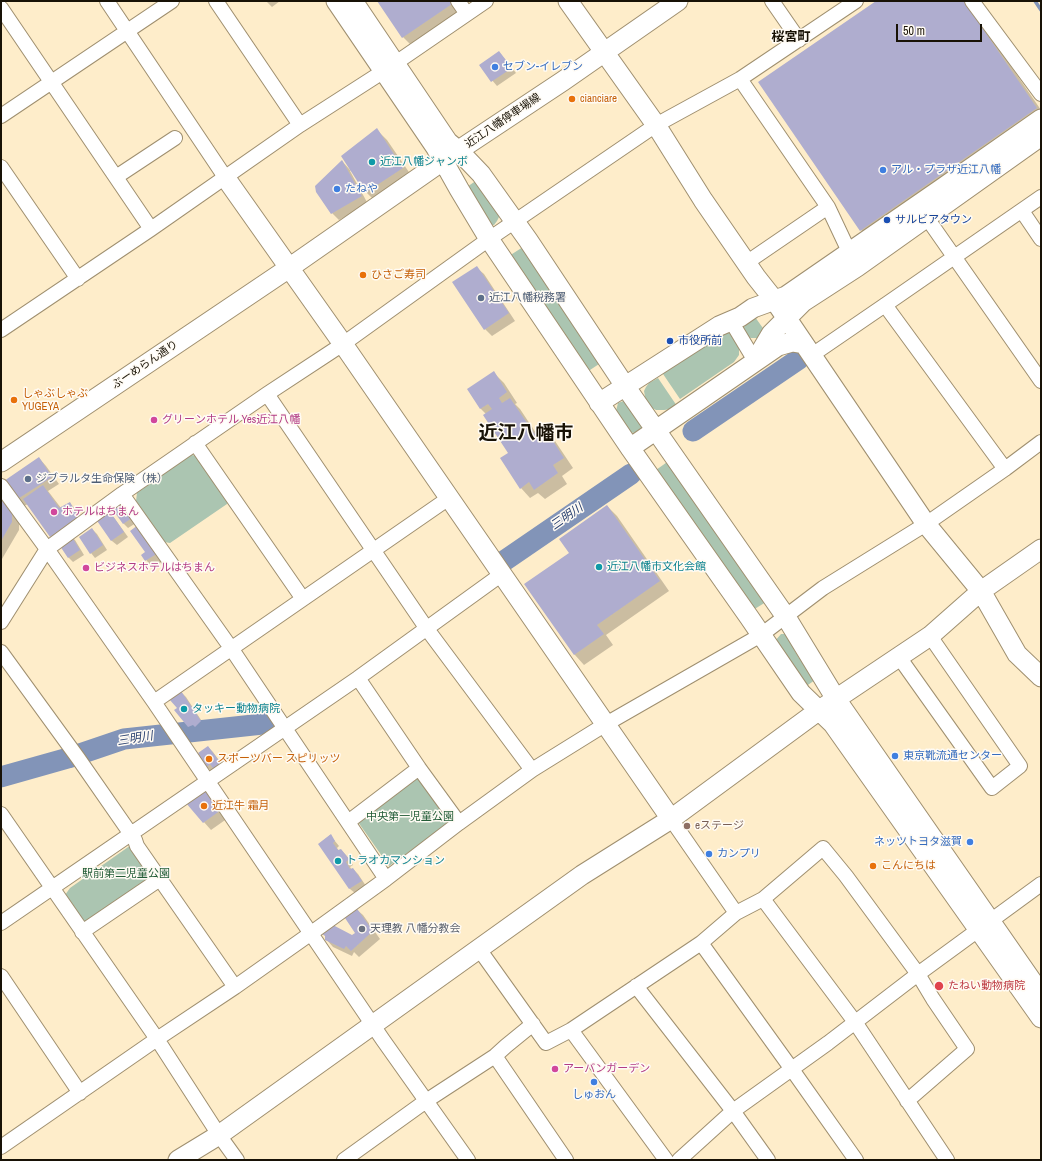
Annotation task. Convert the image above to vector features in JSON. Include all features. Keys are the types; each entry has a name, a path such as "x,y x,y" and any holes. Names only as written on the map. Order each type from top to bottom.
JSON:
{"street":[{"path":"107,1 225,177 736,913"},
{"path":"1,116 172,1"},
{"path":"216,1 300,125"},
{"path":"336,1 448,142 458,189 489,239 599,403 801,693 833,724 984,925 1041,994"},
{"path":"353,1 389,67"},
{"path":"458,1 467,14"},
{"path":"1,330 151,229 300,125 486,1"},
{"path":"568,1 656,125 703,200 746,263 787,318 926,524 981,591 1017,654 1041,677"},
{"name":"近江八幡停車場線","path":"289,268 678,1"},
{"path":"772,1 800,40"},
{"path":"1,622 47,549 122,494 342,344 489,239 656,125 740,79 856,1"},
{"path":"972,1 1041,94"},
{"path":"1,8 151,229"},
{"path":"740,79 828,207 853,260"},
{"path":"755,361 771,334 804,302 853,260 1041,118"},
{"path":"599,403 719,326 732,321 764,304 786,296 927,218 1041,136"},
{"path":"116,177 175,138"},
{"path":"451,156 480,174 528,240 625,386 786,617 836,699 984,925 1041,1018"},
{"path":"1,167 78,279"},
{"path":"808,350 885,305 1041,198"},
{"path":"746,263 828,207"},
{"path":"1022,211 1041,239"},
{"path":"927,218 1041,381"},
{"name":"ぶーめらん通り","path":"1,462 289,268"},
{"path":"885,305 1005,469"},
{"path":"732,321 755,361"},
{"path":"630,448 778,346 792,342 808,350"},
{"path":"267,394 428,629 532,770"},
{"path":"1,1147 310,934 532,770 606,724 761,635 823,588 926,524 1041,442"},
{"path":"195,443 303,599"},
{"path":"1,486 154,702 208,780 310,934 468,1160"},
{"path":"122,494 231,648 386,879"},
{"path":"154,702 449,498"},
{"path":"178,1160 219,1135 582,875 671,819 818,711 930,636 981,591 1041,548"},
{"path":"1,923 358,678 428,629 502,574"},
{"path":"899,657 992,788 1020,766 930,636"},
{"path":"1,652 76,754 137,846 235,987"},
{"path":"358,678 419,768 459,823"},
{"path":"348,822 419,768"},
{"path":"1,814 157,1039 219,1135 237,1160"},
{"path":"479,949 546,1043 571,1030 701,943 736,913 763,899 824,848 918,974 967,1049 907,1100"},
{"path":"82,932 160,879"},
{"path":"678,1160 733,1111 791,1068 828,1043 918,974 1041,884"},
{"path":"763,899 855,1022 947,1160"},
{"path":"701,943 856,1160"},
{"path":"1,976 80,1092"},
{"path":"636,986 733,1111 768,1160"},
{"path":"347,1159 426,1102 495,1056 533,1024"},
{"path":"571,1030 666,1160"},
{"path":"495,1056 566,1160"}],"green space":[{"path":"477,180 499,213 499,217 494,225 488,225 467,187"},
{"path":"523,247 602,362 587,372 509,256"},
{"path":"755,317 765,331 757,338 747,337 744,327"},
{"path":"725,332 732,334 739,346 739,355 734,362 680,399 661,371"},
{"path":"658,378 677,406 671,409 656,410 650,407 646,402 644,391 646,387 649,383"},
{"path":"626,400 643,424 638,431 633,433 628,430 616,411 618,403"},
{"path":"191,455 200,456 228,499 227,504 170,543 164,542 136,501 137,493"},
{"path":"670,460 766,602 753,610 656,470"},
{"path":"781,634 789,636 793,644 793,648 815,680 805,687 775,641"},
{"name":"中央第一児童公園","path":"417,776 451,822 389,866 358,822"},
{"name":"駅前第二児童公園","path":"131,845 134,847 152,881 90,923 83,921 65,895 70,888"}],"building":[{"path":"377,1 450,1 452,4 402,38"},
{"name":"アル・プラザ近江八幡","path":"876,1 964,1 1037,108 860,231 758,82"},
{"name":"セブン-イレブン","path":"499,51 512,68 491,82 479,65"},
{"name":"近江八幡ジャンボ","path":"377,128 403,168 365,193 341,156"},
{"name":"たねや","path":"342,160 362,196 331,214 316,192 315,186"},
{"name":"近江八幡税務署","path":"477,266 509,313 484,330 452,282"},
{"path":"494,371 507,392 499,398 502,403 510,398 536,436 546,430 564,458 553,465 558,473 534,490 529,482 520,489 500,458 508,453 483,415 492,409 488,404 480,409 467,389"},
{"name":"ジブラルタ生命保険（株）","path":"39,457 52,477 16,500 4,481"},
{"name":"ホテルはちまん","path":"43,485 59,508 70,502 78,517 50,537 23,499"},
{"path":"1,495 12,510 12,522 1,541"},
{"path":"122,504 132,518 123,524 113,510"},
{"name":"近江八幡市文化会館","path":"607,505 660,581 597,625 604,634 574,655 524,584 569,553 559,539"},
{"path":"106,506 124,532 111,541 93,515"},
{"path":"138,525 158,553 145,561 141,555 145,552 130,531"},
{"path":"92,528 103,545 90,554 79,537"},
{"path":"70,534 80,550 68,558 58,543"},
{"name":"タッキー動物病院","path":"181,691 201,721 195,727 193,725 188,727 174,710 177,708 169,699"},
{"name":"スポーツバー スピリッツ","path":"208,746 222,765 215,771 210,764 206,768 198,753"},
{"name":"近江牛 霜月","path":"204,791 210,792 221,810 203,823 186,803"},
{"name":"トラオカマンション","path":"331,834 335,841 333,843 338,850 341,849 349,859 346,862 350,869 353,868 362,881 349,889 318,844"},
{"name":"天理教 八幡分教会","path":"355,906 373,931 351,951 346,946 344,949 325,940 325,936 322,934 325,927 331,924 352,935 355,933 343,915"}],"waterway":[{"path":"1035,1 1041,10"},
{"name":"三明川","path":"693,431 799,359"},
{"name":"三明川","path":"504,561 631,474"},
{"name":"三明川","path":"1,777 68,758 124,739 272,723"}],"place":[{"name":"セブン-イレブン","path":"495,67"},
{"name":"cianciare","path":"572,99"},
{"name":"近江八幡ジャンボ","path":"372,162"},
{"name":"アル・プラザ近江八幡","path":"883,170"},
{"name":"たねや","path":"337,189"},
{"name":"サルビアタウン","path":"887,220"},
{"name":"ひさご寿司","path":"363,275"},
{"name":"近江八幡税務署","path":"481,298"},
{"name":"市役所前","path":"670,341"},
{"name":"しゃぶしゃぶ YUGEYA","path":"14,400"},
{"name":"グリーンホテル Yes近江八幡","path":"154,420"},
{"name":"ジブラルタ生命保険（株）","path":"28,479"},
{"name":"ホテルはちまん","path":"54,512"},
{"name":"近江八幡市文化会館","path":"599,567"},
{"name":"ビジネスホテルはちまん","path":"86,568"},
{"name":"タッキー動物病院","path":"184,709"},
{"name":"東京靴流通センター","path":"895,756"},
{"name":"スポーツバー スピリッツ","path":"209,759"},
{"name":"近江牛 霜月","path":"204,806"},
{"name":"eステージ","path":"687,826"},
{"name":"ネッツトヨタ滋賀","path":"970,842"},
{"name":"カンプリ","path":"709,854"},
{"name":"トラオカマンション","path":"338,861"},
{"name":"こんにちは","path":"873,866"},
{"name":"天理教 八幡分教会","path":"362,929"},
{"name":"たねい動物病院","path":"939,986"},
{"name":"アーバンガーデン","path":"555,1069"},
{"name":"しゅおん","path":"594,1082"}],"district":[{"name":"桜宮町","path":"791,38"},
{"name":"近江八幡市","path":"526,434"}]}
